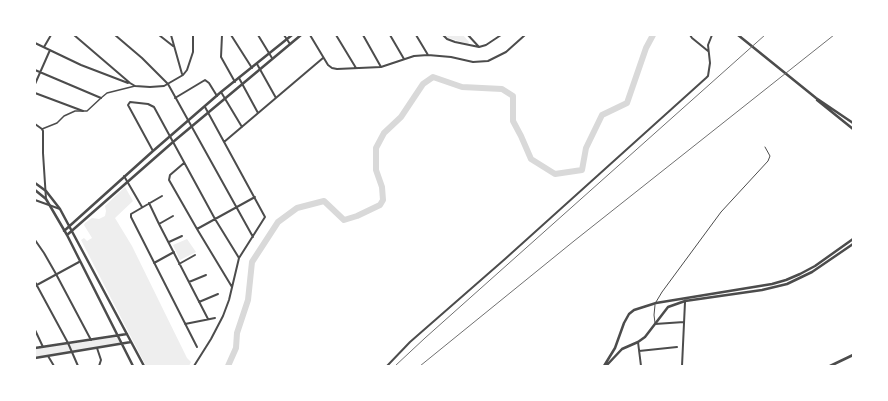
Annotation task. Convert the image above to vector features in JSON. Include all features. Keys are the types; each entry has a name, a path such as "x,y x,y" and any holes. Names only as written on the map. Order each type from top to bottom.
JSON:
{"street":[{"path":"44,47 50,35"},
{"path":"74,35 130,84"},
{"path":"115,35 142,58 168,84 253,237"},
{"path":"159,35 174,47"},
{"path":"171,35 183,75"},
{"path":"42,129 57,123 64,116 75,111 89,110 100,98 113,91 135,86 159,87 168,84 183,75 190,62 193,52 193,35"},
{"path":"222,35 221,57 234,82"},
{"path":"231,35 252,68"},
{"path":"258,35 272,58"},
{"path":"284,35 290,44"},
{"path":"64,231 124,176 221,92 292,35"},
{"path":"66,235 173,142 301,35"},
{"path":"310,35 323,58 332,68 381,66 428,54 473,62 488,60 506,52 525,35"},
{"path":"336,35 356,68"},
{"path":"363,35 381,66"},
{"path":"390,35 404,59"},
{"path":"416,35 428,54"},
{"path":"443,35 447,39 455,42 480,47 486,45 500,35"},
{"path":"468,35 480,47"},
{"path":"690,35 709,52"},
{"path":"386,366 415,338 703,82 708,76 710,63 708,42 712,35"},
{"path":"738,35 816,98 853,123"},
{"path":"35,43 81,65 135,86"},
{"path":"35,84 50,50"},
{"path":"224,142 323,58"},
{"path":"257,64 276,98"},
{"path":"35,70 100,98"},
{"path":"239,78 258,113"},
{"path":"175,98 205,80 210,83 217,96"},
{"path":"221,92 242,127"},
{"path":"35,93 83,111"},
{"path":"816,98 853,129"},
{"path":"153,151 128,105 130,102 148,104 154,107 215,219 240,258"},
{"path":"194,366 223,316 240,258 265,219 265,216 205,107"},
{"path":"35,124 42,129 43,134 43,167 46,199"},
{"path":"184,163 170,175 169,178 197,229 232,287"},
{"path":"124,176 142,207"},
{"path":"35,183 46,190 60,209 144,366"},
{"path":"35,190 46,199 64,231 133,366"},
{"path":"162,196 131,214 131,218 197,347"},
{"path":"197,229 254,197"},
{"path":"35,200 50,207 60,209"},
{"path":"149,203 208,319"},
{"path":"159,224 173,216"},
{"path":"168,242 182,236"},
{"path":"606,365 622,350 645,337 668,307 685,300 780,282 815,266 853,239"},
{"path":"35,240 56,274 91,340"},
{"path":"606,365 615,348 619,334 629,314 634,310 656,303 781,286 802,278 818,269 853,244"},
{"path":"154,263 174,252"},
{"path":"179,264 195,255"},
{"path":"78,366 36,284 79,262"},
{"path":"815,266 818,269"},
{"path":"189,282 206,274"},
{"path":"199,302 218,294"},
{"path":"682,366 685,300"},
{"path":"185,324 215,318"},
{"path":"655,324 684,322"},
{"path":"35,330 43,347"},
{"path":"35,348 127,334"},
{"path":"35,358 131,342"},
{"path":"638,342 641,366"},
{"path":"639,351 677,347"},
{"path":"97,348 101,360 100,366"},
{"path":"832,365 852,355 853,359"},
{"path":"48,356 54,366"}],"lane":[{"path":"655,324 654,315 656,303 662,292 721,212 768,161 770,156 765,147"}],"shaded area":[{"path":"444,35 463,35 469,42 468,44"},
{"path":"125,187 133,201 115,218 132,246 187,358 191,362 189,366 146,366 81,240 84,238 87,241 92,238 84,225 85,223 92,218 99,219 105,216 105,206"},
{"path":"187,239 196,252 180,260 173,245"},
{"path":"117,337 121,343 35,358 35,348"}],"waterway":[{"path":"228,366 236,348 237,333 248,300 252,262 278,222 297,208 324,201 344,220 357,216 380,205 383,200 382,187 376,170 376,148 384,133 401,117 423,84 433,77 462,87 502,89 513,96 513,121 531,159 555,174 582,170 586,148 602,115 627,103 646,48 653,35"}],"railway":[{"path":"395,366 765,35"},
{"path":"420,366 574,241 834,35"}]}
